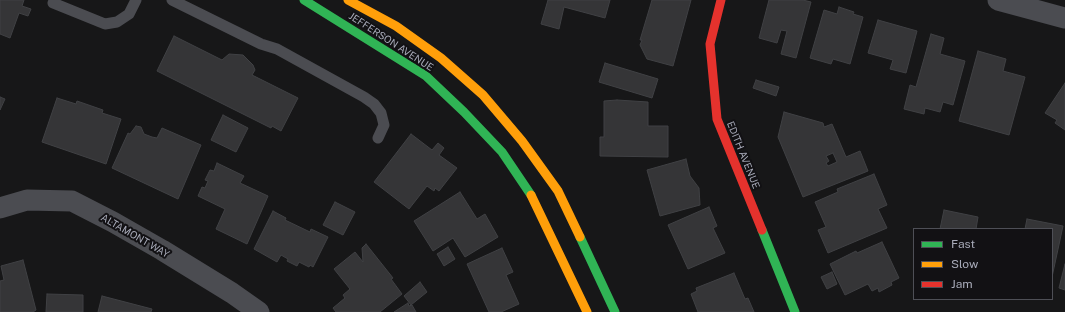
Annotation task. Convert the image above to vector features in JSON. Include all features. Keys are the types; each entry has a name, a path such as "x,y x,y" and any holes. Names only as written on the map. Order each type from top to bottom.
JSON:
{"main road":[{"name":"JEFFERSON AVENUE","path":"304,0 426,76 464,112 502,152 536,202 554,237 587,312"},
{"name":"JEFFERSON AVENUE","path":"348,0 396,26 441,58 483,95 522,141 558,191 615,312"},
{"name":"EDITH AVENUE","path":"721,0 710,44 717,119 796,312"}],"street":[{"path":"998,0 1065,18"},
{"name":"ALTAMONT WAY","path":"0,208 27,200 72,201 162,250 232,293 259,312"}],"lane":[{"path":"53,2 105,24 117,22 129,14 136,0"},
{"path":"172,0 261,44 277,49 364,97 374,104 381,113 384,125 378,138"}],"building":[{"path":"0,0 24,0 22,6 31,9 28,16 19,13 10,38 0,34"},
{"path":"548,0 610,0 605,18 564,7 559,29 541,24"},
{"path":"652,0 691,0 673,66 647,59 640,45 642,40 640,40"},
{"path":"769,0 803,0 811,2 796,58 781,54 787,31 781,30 777,43 759,38"},
{"path":"839,7 863,17 850,64 833,59 831,64 810,58 824,10 837,14"},
{"path":"878,20 917,31 906,73 890,69 893,60 868,53"},
{"path":"931,34 944,38 940,54 965,61 953,105 943,102 940,112 925,108 924,114 904,109 910,85 916,87"},
{"path":"174,36 222,60 229,54 243,55 253,65 255,70 252,75 298,98 281,131 272,126 271,128 157,71"},
{"path":"978,51 1006,59 1003,71 1025,77 1009,135 959,121"},
{"path":"605,63 658,79 652,98 599,82"},
{"path":"756,80 779,87 776,96 753,88"},
{"path":"1065,83 1065,130 1055,123 1057,120 1045,113"},
{"path":"0,97 5,99 0,110"},
{"path":"57,98 76,104 77,101 103,110 102,113 121,119 106,164 42,142"},
{"path":"617,100 648,102 648,126 668,126 668,157 600,156 600,137 604,137 604,101"},
{"path":"784,112 823,123 824,127 832,124 846,157 860,151 868,171 803,197 778,137","holes":["833,153 837,162 828,166 826,163 829,161 826,156"]},
{"path":"223,115 248,128 236,152 211,140"},
{"path":"136,126 141,127 144,134 152,137 157,138 162,128 201,145 178,199 112,168 128,133 130,134"},
{"path":"411,134 432,150 438,143 444,148 439,155 457,168 439,191 435,188 434,191 427,186 409,209 374,182"},
{"path":"686,159 690,176 699,188 700,205 660,216 647,170"},
{"path":"217,163 244,176 240,183 268,196 247,244 216,229 225,209 198,196 202,187 205,188 208,181 205,180 210,170 214,171"},
{"path":"874,174 887,205 878,209 887,228 828,253 818,230 826,227 815,202 838,192 837,189"},
{"path":"460,192 477,219 485,214 498,237 465,257 453,238 433,251 414,221"},
{"path":"335,202 355,212 343,235 323,225"},
{"path":"709,207 717,226 713,228 725,253 688,269 668,225"},
{"path":"944,210 978,217 976,228 940,228"},
{"path":"273,211 286,218 285,220 310,232 311,229 328,237 313,267 310,265 309,267 299,262 297,266 287,261 288,259 281,255 277,262 254,249"},
{"path":"1027,219 1063,226 1053,272 1053,228 1025,228"},
{"path":"882,242 899,278 891,282 892,285 879,292 878,288 872,291 868,284 845,295 830,264 856,251 857,253"},
{"path":"366,244 393,278 391,279 402,294 380,312 336,312 333,308 345,298 343,295 350,289 334,269 355,252 363,262 362,248"},
{"path":"448,247 455,259 444,266 437,254"},
{"path":"502,248 513,272 506,275 519,304 501,312 489,312 467,264"},
{"path":"23,260 36,310 33,312 0,312 0,281 4,280 1,266"},
{"path":"1065,264 1065,290 1059,288"},
{"path":"832,272 837,284 827,289 821,277"},
{"path":"734,273 745,299 748,298 754,312 698,312 691,294 697,291 696,288"},
{"path":"420,282 427,292 411,305 404,296"},
{"path":"47,294 83,295 83,312 46,312"},
{"path":"102,296 152,309 151,312 98,312"},
{"path":"408,303 409,306 412,305 416,312 394,312"}],"traffic: fast":[{"path":"304,0 426,76 464,112 502,152 531,195"},
{"path":"762,230 795,312"},
{"path":"580,237 615,312"}],"traffic: slow":[{"path":"348,0 396,26 441,58 483,95 522,141 558,191 580,237"},
{"path":"531,195 587,312"}],"traffic: jam":[{"path":"721,0 710,44 717,119 762,230"}]}
